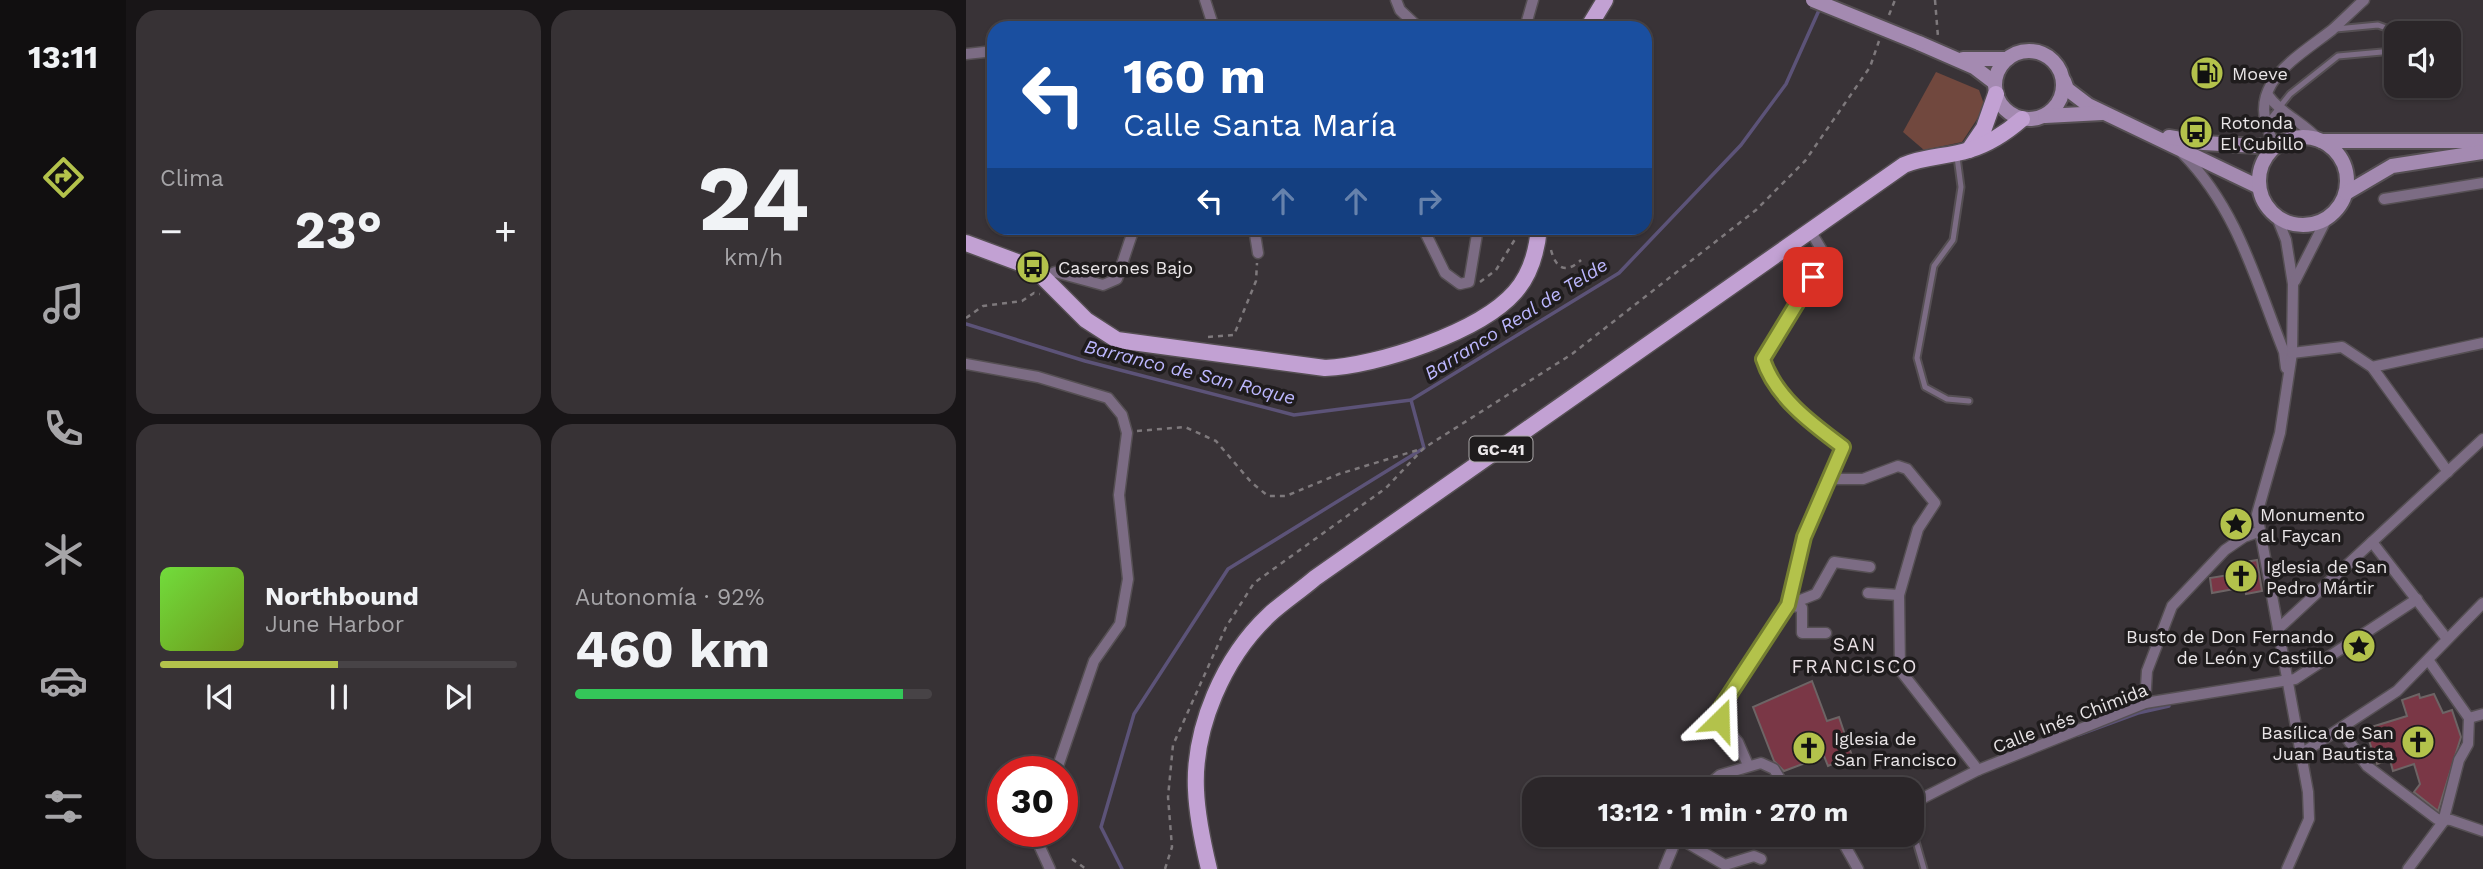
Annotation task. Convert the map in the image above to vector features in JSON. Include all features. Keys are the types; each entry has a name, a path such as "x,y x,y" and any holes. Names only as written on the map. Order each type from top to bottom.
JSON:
{"main road":[{"path":"1592,21 1605,0"},
{"path":"1813,0 1958,59 1995,89 2006,110 2022,119 2102,113"},
{"path":"1962,151 1984,128 2001,66 2016,53 2037,52 2055,62 2075,97 2102,113 2153,134 2259,187"},
{"path":"1958,59 2007,59"},
{"path":"2044,117 2060,102 2064,81"},
{"name":"GC-41","path":"1209,869 1196,789 1202,735 1219,687 1240,649 1268,616 1315,578 1904,165 1920,158 1962,151 1989,142 2022,119"},
{"path":"2153,134 2204,143 2276,146"},
{"path":"2483,141 2320,140 2297,137 2276,146 2265,158 2259,187 2268,207 2276,215 2301,225 2327,218 2346,194 2392,166 2483,152"},
{"path":"2320,140 2340,157 2346,169 2346,194"},
{"path":"966,243 1020,263 1043,277 1086,320 1117,340 1311,366 1343,367 1382,359 1431,341 1485,315 1510,298 1532,265 1538,235"}],"street":[{"path":"1205,0 1212,21"},
{"path":"1396,0 1400,10 1412,21"},
{"path":"1527,21 1533,0"},
{"path":"2276,146 2266,124 2267,94 2271,82 2280,71 2333,29 2364,0"},
{"path":"966,54 987,52"},
{"path":"2267,94 2278,108 2308,128 2320,140"},
{"path":"2174,145 2213,189 2241,235 2284,352 2289,386"},
{"path":"2384,199 2483,183"},
{"path":"2276,215 2286,240 2294,284 2292,353 2280,433 2257,514 2258,532 2308,792 2309,820 2287,869"},
{"path":"2294,284 2298,268 2327,218"},
{"path":"1748,765 1738,742 1720,720 1718,712 1788,605 1804,537 1843,447 1809,422 1768,375 1763,359 1826,257 1811,232"},
{"path":"1043,277 1055,272 1102,285 1116,279 1132,235"},
{"path":"1255,235 1258,253"},
{"path":"1426,235 1445,273 1460,284 1469,282 1477,235"},
{"path":"2372,367 2483,343"},
{"path":"2292,353 2342,347 2372,367 2448,471"},
{"path":"966,363 1038,377 1108,398 1122,415 1128,433 1119,495 1128,579 1120,624 1094,661 1061,756"},
{"path":"2278,629 2483,439"},
{"path":"1830,479 1863,479 1898,466 1907,469 1935,503 1918,529 1899,595 1900,670 1978,770"},
{"path":"2145,703 2147,671 2172,606 2225,550 2244,537 2258,532"},
{"path":"2372,542 2447,639"},
{"path":"1788,605 1816,594 1834,562 1870,567"},
{"path":"1868,593 1899,595"},
{"path":"2287,680 2417,599"},
{"path":"2301,754 2398,691 2430,661 2447,639 2483,603"},
{"path":"1788,605 1802,608 1802,633 1826,633"},
{"path":"2408,869 2443,822 2459,760 2468,744 2469,718 2430,661"},
{"name":"Calle Inés Chimida","path":"1924,797 1978,770 2145,703 2287,680"},
{"path":"2469,718 2483,714"},
{"path":"2340,729 2367,766 2443,822"},
{"path":"1718,777 1761,763 1774,769 1779,777"},
{"path":"2443,822 2451,820 2483,831"},
{"path":"1040,847 1050,869"},
{"path":"1664,869 1673,847"},
{"path":"1697,847 1725,865 1754,856 1761,859"},
{"path":"1846,847 1858,869"}],"lane":[{"path":"2266,124 2290,94 2338,56 2393,51 2389,29 2378,26 2333,29"},
{"path":"1962,151 1961,187 1953,240 1934,266 1917,358 1925,387 1947,398 1969,401"},
{"path":"1918,847 1924,869"}],"path":[{"path":"1886,22 1895,0"},
{"path":"1935,0 1940,51"},
{"path":"1128,433 1157,427 1185,427 1216,441 1251,482 1268,496 1286,496 1339,474 1424,448 1572,354 1756,210 1805,161 1870,67 1882,34"},
{"path":"1469,282 1477,284 1496,270 1518,235"},
{"path":"1551,239 1551,251 1558,266 1571,269 1581,260"},
{"path":"1195,338 1234,335 1256,281 1258,253"},
{"path":"966,318 983,306 1022,301 1034,293 1042,295"},
{"path":"1072,859 1086,869"}],"shaded area":[{"path":"1936,72 1979,90 1985,107 1962,142 1924,150 1903,132"}],"building":[{"name":"Iglesia de San Pedro Mártir","path":"2257,560 2262,591 2246,594 2245,587 2212,593 2210,578 2235,574 2234,564"},
{"path":"1812,681 1827,721 1839,717 1852,756 1828,766 1824,756 1784,771 1774,761 1753,707"},
{"name":"Basílica de San Juan Bautista","path":"2419,694 2420,698 2434,694 2443,713 2452,710 2461,737 2438,811 2414,792 2420,784 2414,764 2393,771 2390,760 2377,764 2365,729 2407,716 2402,700"}],"waterway":[{"name":"Barranco Real de Telde","path":"966,324 1085,361 1294,415 1411,400 1619,273 1741,145 1786,84 1820,8"},
{"name":"Barranco Real de Telde","path":"1122,869 1101,827 1134,714 1228,569 1424,448 1411,400"},
{"path":"2078,735 2138,713 2169,706"}],"place":[{"name":"Moeve","path":"2207,73"},
{"name":"Rotonda El Cubillo","path":"2196,132"},
{"name":"Caserones Bajo","path":"1033,267"},
{"name":"Monumento al Faycan","path":"2236,524"},
{"name":"Iglesia de San Pedro Mártir","path":"2241,576"},
{"name":"Busto de Don Fernando de León y Castillo","path":"2359,646"},
{"name":"Basílica de San Juan Bautista","path":"2418,742"},
{"name":"Iglesia de San Francisco","path":"1809,748"}],"district":[{"name":"SAN FRANCISCO","path":"1855,655"}],"route":[{"path":"1720,720 1718,712 1788,605 1804,537 1843,447 1809,422 1768,375 1763,359 1813,277"}],"water label":[{"name":"Barranco de San Roque","path":"1190,372"}]}
